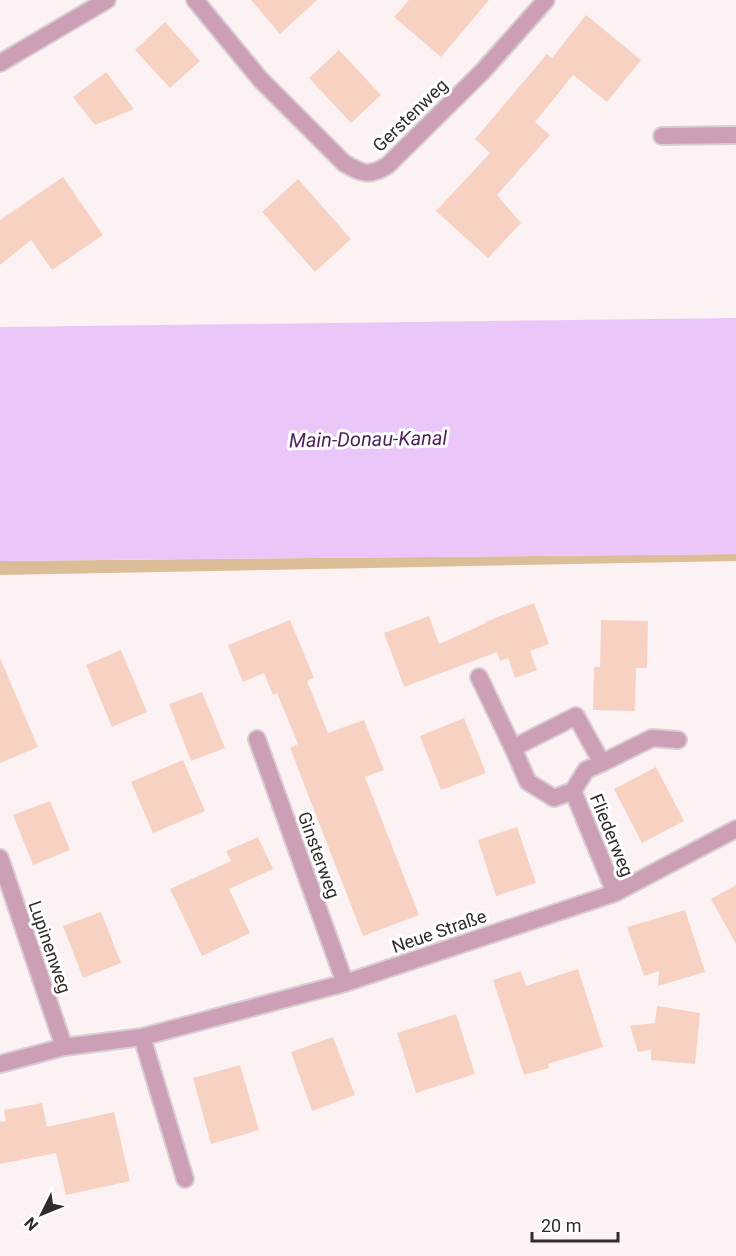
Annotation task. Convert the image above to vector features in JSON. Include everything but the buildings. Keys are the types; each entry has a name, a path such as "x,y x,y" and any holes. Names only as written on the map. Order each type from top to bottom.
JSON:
{"street":[{"path":"0,63 106,0"},
{"name":"Gerstenweg","path":"195,0 260,79 344,163 360,173 376,173 388,165 483,71 546,0"},
{"path":"662,136 736,135"},
{"name":"Fliederweg","path":"479,678 528,782 554,798 573,791 586,770 652,738 678,740"},
{"path":"513,748 576,716 602,763"},
{"name":"Ginsterweg","path":"257,740 345,983"},
{"name":"Fliederweg","path":"573,791 615,893"},
{"name":"Neue Straße","path":"0,1064 64,1047 142,1037 345,983 615,893 736,829"},
{"name":"Lupinenweg","path":"0,858 64,1047"},
{"path":"142,1037 185,1179"}],"shaded area":[{"path":"736,554 736,561 0,575 0,561"}],"water":[{"name":"Main-Donau-Kanal","path":"736,318 736,554 0,561 0,327"}]}
